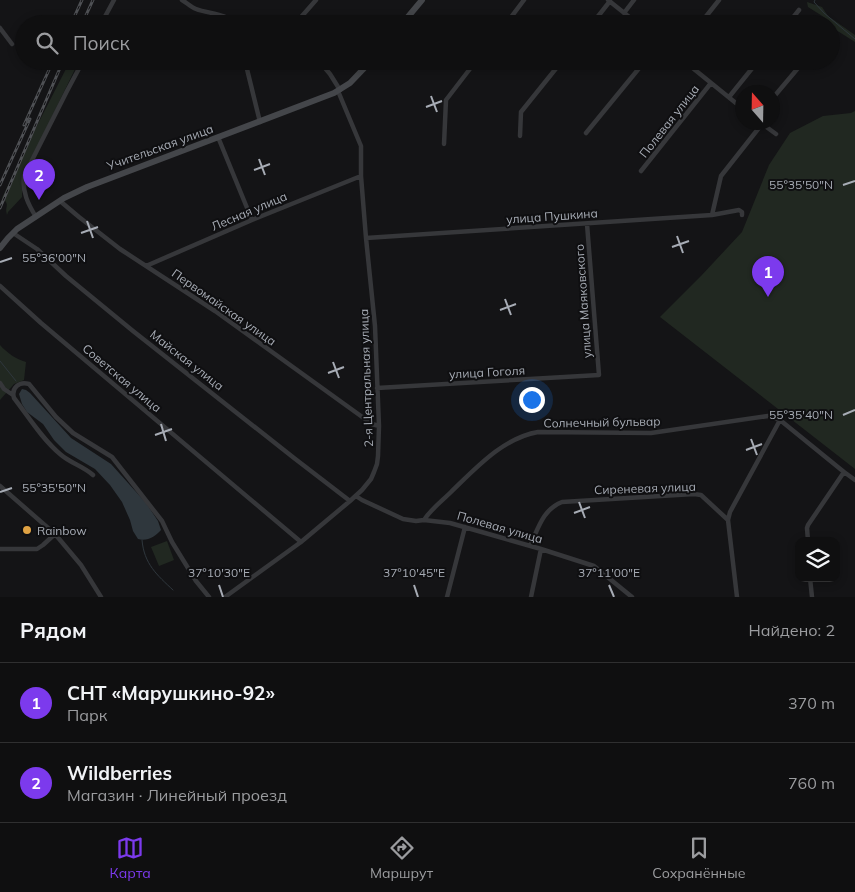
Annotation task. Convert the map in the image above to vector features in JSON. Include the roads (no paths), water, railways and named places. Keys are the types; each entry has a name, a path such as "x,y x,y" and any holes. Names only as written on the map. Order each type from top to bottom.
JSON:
{"street":[{"path":"106,15 114,0"},
{"path":"182,0 196,9 218,15"},
{"path":"304,15 316,0"},
{"path":"410,15 422,0"},
{"path":"513,15 524,0"},
{"path":"624,13 634,0"},
{"path":"707,15 719,0"},
{"path":"599,15 609,1 627,15"},
{"path":"795,15 799,10"},
{"path":"0,28 12,44"},
{"path":"36,217 28,204 24,192 24,176 78,70"},
{"path":"247,70 260,122"},
{"path":"327,70 339,91"},
{"name":"Учительская улица","path":"0,248 13,232 73,193 339,91 354,80 362,70"},
{"path":"444,144 446,100 469,70"},
{"path":"520,136 521,112 555,70"},
{"path":"586,132 638,70"},
{"path":"695,70 735,102"},
{"path":"729,97 751,70"},
{"path":"780,90 796,70"},
{"name":"Полевая улица","path":"641,172 711,83"},
{"name":"2-я Центральная улица","path":"225,597 301,542 356,496 374,472 378,456 379,426 375,326 361,176 361,146 339,91"},
{"path":"712,215 721,176 756,130"},
{"path":"771,130 776,134"},
{"path":"218,137 252,220"},
{"name":"Лесная улица","path":"146,266 252,220 361,176"},
{"name":"Первомайская улица","path":"60,201 114,244 216,311 372,424 379,426"},
{"name":"улица Пушкина","path":"366,238 712,215 739,210 742,215"},
{"name":"улица Маяковского","path":"587,224 598,376"},
{"name":"Майская улица","path":"13,232 36,249 133,331 350,501"},
{"name":"Советская улица","path":"0,286 301,542"},
{"name":"улица Гоголя","path":"377,388 598,376"},
{"path":"0,383 4,389 13,393"},
{"path":"93,475 86,469 63,457 53,448 14,398 15,387 19,384 29,384 69,430 77,437 112,457 162,521 172,542 199,586 209,597"},
{"name":"Солнечный бульвар","path":"424,520 472,472 501,448 538,432 651,433 768,416 780,420"},
{"path":"737,597 728,520 731,510 780,420 855,480"},
{"path":"808,537 808,525 844,472"},
{"path":"0,486 55,534 81,565 101,597"},
{"name":"Сиреневая улица","path":"530,546 545,514 549,509 562,502 694,494 701,495 728,520"},
{"name":"Полевая улица","path":"356,496 402,519 443,522 594,566 632,597"},
{"path":"447,597 465,528"},
{"path":"0,549 37,549 55,534"},
{"path":"531,597 541,549"},
{"path":"810,582 812,597"}],"waterway":[{"path":"815,0 814,2 826,15"},
{"path":"840,26 855,39"},
{"path":"0,361 16,381"},
{"path":"142,540 148,562 173,590"}],"railway":[{"path":"75,15 82,0"},
{"path":"86,15 93,0"},
{"path":"24,125 49,70"},
{"path":"0,208 59,70"},
{"path":"0,185 30,119"}],"place":[{"name":"Wildberries","path":"39,200"},
{"name":"СНТ «Марушкино-92»","path":"768,297"},
{"name":"Rainbow","path":"27,530"}]}
